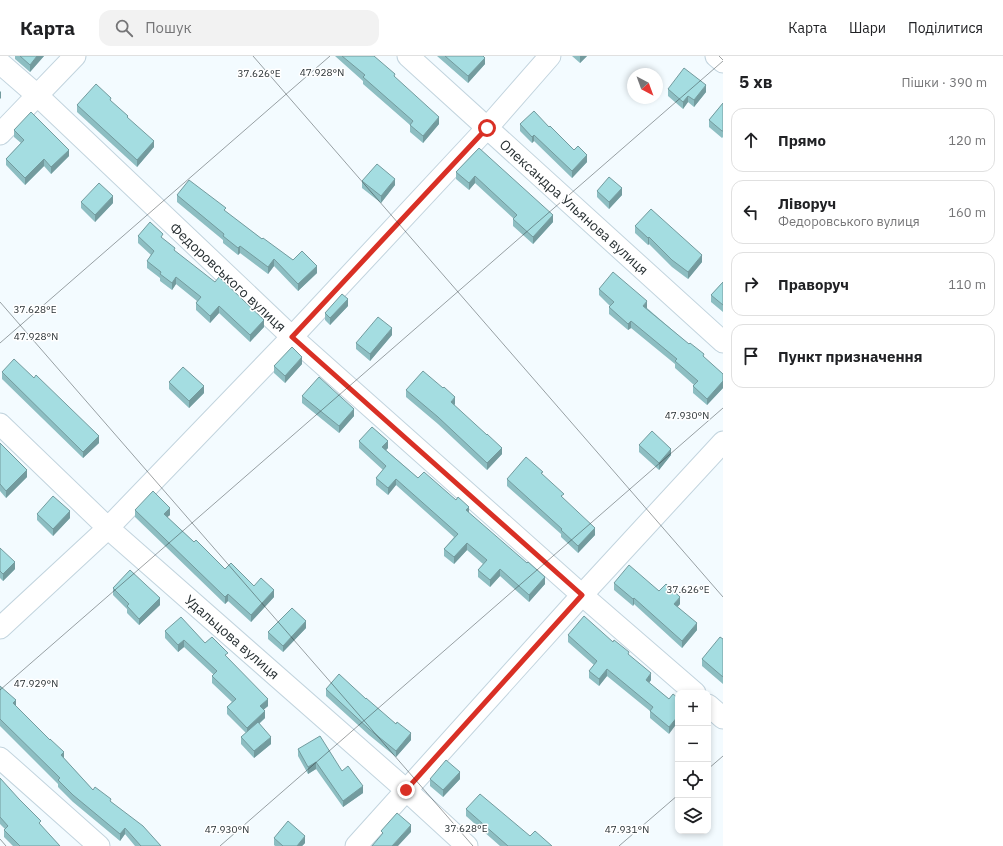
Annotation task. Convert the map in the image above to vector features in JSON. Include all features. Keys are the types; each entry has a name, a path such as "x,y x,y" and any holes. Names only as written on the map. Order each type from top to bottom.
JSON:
{"street":[{"path":"0,134 75,56"},
{"name":"Олександра Ульянова вулиця","path":"408,56 723,342"},
{"path":"0,628 108,528 292,337 487,128 550,56"},
{"path":"716,56 723,62"},
{"name":"Федоровського вулиця","path":"0,63 38,96 292,337 582,595 692,690"},
{"name":"Удальцова вулиця","path":"0,424 108,528 406,790 467,846"},
{"path":"356,846 582,595 723,442"},
{"path":"711,707 723,718"},
{"path":"0,758 99,846"}],"building":[{"path":"20,56 37,56 30,65"},
{"path":"342,56 374,56 395,74 394,76 439,117 423,136 410,125 413,121 363,77 365,75"},
{"path":"445,56 483,56 485,58 468,76"},
{"path":"684,68 706,85 694,100 688,96 683,102 668,89"},
{"path":"96,84 111,98 110,100 128,116 127,117 154,141 137,160 77,105"},
{"path":"723,103 723,131 722,131 709,120"},
{"path":"534,111 574,150 578,146 587,155 572,171 534,135 532,137 520,124"},
{"path":"31,112 69,150 51,167 44,159 25,178 6,159 24,140 14,130"},
{"path":"479,148 553,215 533,237 513,219 517,215 475,176 469,183 456,172"},
{"path":"377,164 395,179 381,196 362,181"},
{"path":"609,177 622,188 609,202 597,191"},
{"path":"189,180 226,208 224,210 293,260 302,251 317,266 298,284 274,259 268,267 240,246 238,248 223,236 224,234 177,195"},
{"path":"99,183 113,196 95,215 81,202"},
{"path":"651,209 702,255 688,272 672,260 649,237 648,238 635,226"},
{"path":"150,222 163,234 161,237 175,248 174,250 215,282 219,277 264,320 250,335 219,306 210,316 196,303 201,297 176,277 172,283 147,261 154,251 138,236"},
{"path":"613,272 647,301 643,306 689,344 690,343 704,354 703,356 723,374 723,381 707,399 693,386 698,381 675,361 677,359 631,321 628,324 609,307 614,302 599,289"},
{"path":"723,282 723,305 711,295"},
{"path":"342,294 348,299 330,318 325,313"},
{"path":"378,317 392,328 370,354 356,343"},
{"path":"292,347 302,357 285,376 274,366"},
{"path":"14,359 34,378 36,375 99,436 83,452 2,372"},
{"path":"183,367 204,386 189,401 169,382"},
{"path":"423,371 455,397 451,402 502,448 487,463 438,417 406,390"},
{"path":"319,377 354,409 339,426 302,396"},
{"path":"372,427 388,441 382,447 418,478 424,472 456,500 458,497 469,507 466,510 545,577 529,595 500,569 490,580 478,570 487,560 467,543 454,557 444,549 458,534 396,479 388,488 376,478 386,466 359,441"},
{"path":"652,431 671,449 659,463 639,445"},
{"path":"0,443 27,470 6,491 0,484"},
{"path":"526,457 564,494 561,496 595,528 578,546 561,530 562,529 507,479"},
{"path":"153,491 170,508 164,514 194,542 196,540 225,569 231,563 254,586 261,578 274,590 251,615 228,594 225,597 135,510"},
{"path":"53,496 70,511 53,529 37,514"},
{"path":"0,548 15,562 3,574 0,571"},
{"path":"629,565 659,591 666,584 680,597 674,604 697,623 682,641 634,598 633,599 614,583"},
{"path":"130,570 160,598 139,619 127,606 129,604 113,588"},
{"path":"292,608 306,621 283,646 268,632"},
{"path":"584,616 613,642 614,640 629,652 628,654 651,673 646,680 669,699 673,694 675,696 675,720 669,727 650,711 653,707 607,669 599,679 589,671 597,661 568,635"},
{"path":"181,617 205,643 212,637 228,653 225,655 268,699 260,706 265,711 247,728 227,707 236,699 212,676 217,671 184,640 178,645 165,631"},
{"path":"720,637 723,639 723,677 702,659"},
{"path":"339,674 396,724 397,722 411,733 396,751 369,729 326,689"},
{"path":"0,686 16,700 13,703 64,752 61,755 93,790 95,787 111,799 110,801 143,826 161,846 141,846 125,828 120,834 73,795 58,780 60,778 0,719"},
{"path":"258,722 271,737 254,751 241,737"},
{"path":"320,736 342,771 348,766 363,786 343,801 316,762 308,767 298,749"},
{"path":"446,760 460,772 443,790 430,779"},
{"path":"0,778 41,821 39,823 60,846 20,846 4,830 8,826 0,817"},
{"path":"480,794 530,836 535,831 552,846 508,846 466,809"},
{"path":"397,813 411,825 392,846 372,846 383,833 381,831"},
{"path":"288,821 305,836 297,846 283,846 274,838"}],"route":[{"path":"406,790 582,595 292,337 487,128"}]}
